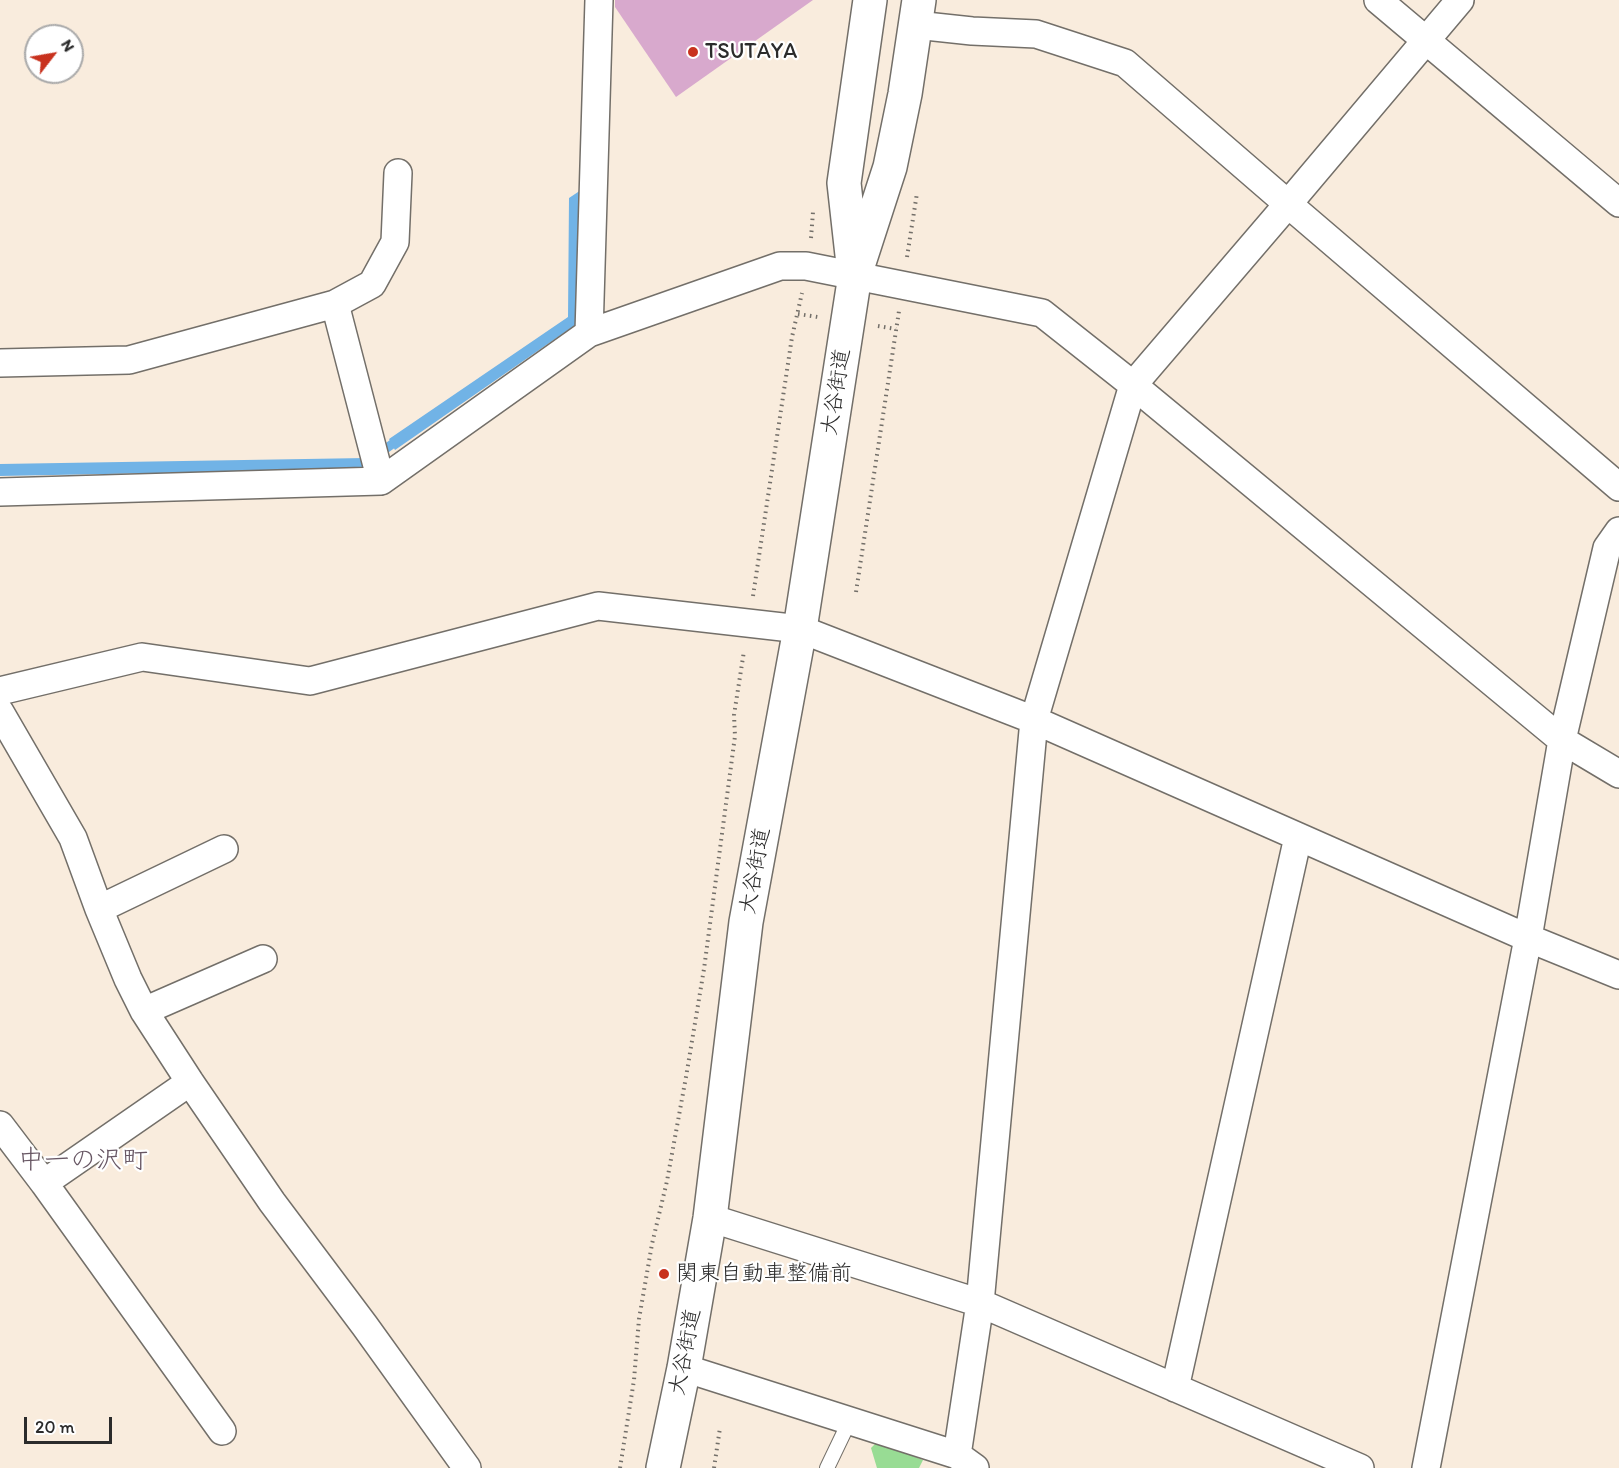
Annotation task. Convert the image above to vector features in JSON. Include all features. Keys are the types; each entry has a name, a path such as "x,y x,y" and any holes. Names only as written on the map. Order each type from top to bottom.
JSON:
{"main road":[{"name":"大谷街道","path":"855,275 844,183 870,0"},
{"name":"大谷街道","path":"663,1468 684,1368 710,1218 746,922 800,629 855,275 890,167 918,13"}],"street":[{"path":"589,333 599,0"},
{"path":"1378,0 1619,203"},
{"path":"684,1368 850,1420 966,1461 1034,720 1133,385 1460,0"},
{"path":"918,13 972,31 1036,34 1125,63 1619,487"},
{"path":"0,363 129,360 335,304 372,284 395,242 398,173"},
{"path":"0,492 381,481 589,333 780,266 806,266 1042,313 1133,385 1562,741 1619,774"},
{"path":"335,304 381,481"},
{"path":"1426,1468 1528,938 1562,741 1607,548 1619,531"},
{"path":"0,690 142,657 310,681 598,606 800,629 1034,720 1528,938 1619,975"},
{"path":"0,712 73,838 99,909 144,1011 272,1202 467,1468"},
{"path":"1175,1388 1298,837"},
{"path":"99,909 224,849"},
{"path":"144,1011 263,959"},
{"path":"44,1184 190,1082"},
{"path":"0,1125 222,1431"},
{"path":"710,1218 980,1304 1360,1468"}],"lane":[{"path":"827,1468 850,1420"}],"path":[{"path":"756,572 814,209"},
{"path":"856,592 893,352"},
{"path":"620,1468 650,1253 678,1123 704,969 735,736 734,715 740,677"},
{"path":"714,1468 720,1428"}],"green space":[{"path":"877,1442 923,1460 919,1468 877,1468 871,1448"}],"water":[{"path":"584,188 578,323 395,450 389,439 568,317 569,198"},
{"path":"366,458 369,469 0,476 0,464"}],"building":[{"name":"TSUTAYA","path":"615,0 813,0 676,97 615,7"}],"waterway":[{"path":"377,455 402,437"}],"place":[{"name":"TSUTAYA","path":"693,52"},
{"name":"関東自動車整備前","path":"664,1274"}],"district":[{"name":"中一の沢町","path":"83,1161"}]}
